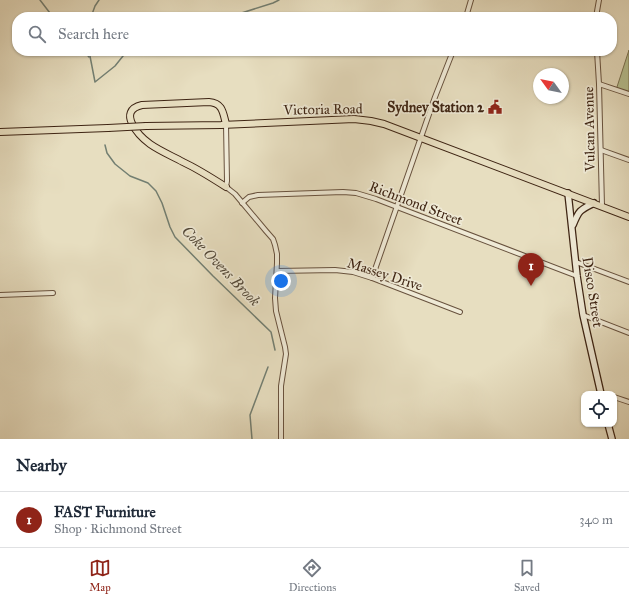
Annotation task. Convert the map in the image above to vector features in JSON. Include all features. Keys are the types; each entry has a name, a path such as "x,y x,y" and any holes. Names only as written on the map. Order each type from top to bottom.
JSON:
{"main road":[{"path":"226,124 223,110 217,104 212,102 142,105 134,108 130,115 132,124 142,137 149,143 226,187"},
{"name":"Victoria Road","path":"0,132 358,119 384,124 629,216"}],"street":[{"path":"467,12 470,0"},
{"path":"597,12 598,0"},
{"path":"372,278 435,97 451,56"},
{"name":"Vulcan Avenue","path":"597,56 602,206"},
{"path":"599,84 629,94"},
{"path":"226,124 228,182 226,187 235,194 273,239 277,254 275,298 276,310 286,354 281,386 281,439"},
{"path":"601,150 629,160"},
{"name":"Richmond Street","path":"242,203 249,197 254,196 343,192 356,193 577,276"},
{"name":"Disco Street","path":"568,194 583,316 601,391"},
{"path":"572,228 576,216 581,210 594,203"},
{"path":"576,262 629,282"},
{"name":"Massey Drive","path":"277,271 353,272 460,312"},
{"path":"0,295 53,294"},
{"path":"583,316 629,333"},
{"path":"617,398 629,402"},
{"path":"609,427 612,439"}],"green space":[{"path":"629,50 629,94 616,90"}],"waterway":[{"path":"40,0 49,12"},
{"path":"93,12 99,0"},
{"path":"245,12 279,0"},
{"path":"90,56 95,82 115,66 123,56"},
{"name":"Coke Ovens Brook","path":"105,145 107,153 115,164 130,176 148,183 156,191 175,237 271,332 275,350"},
{"name":"Coke Ovens Brook","path":"252,439 250,415 268,367"}],"place":[{"name":"Sydney Station 2","path":"495,107"},
{"name":"FAST Furniture","path":"531,286"}]}
